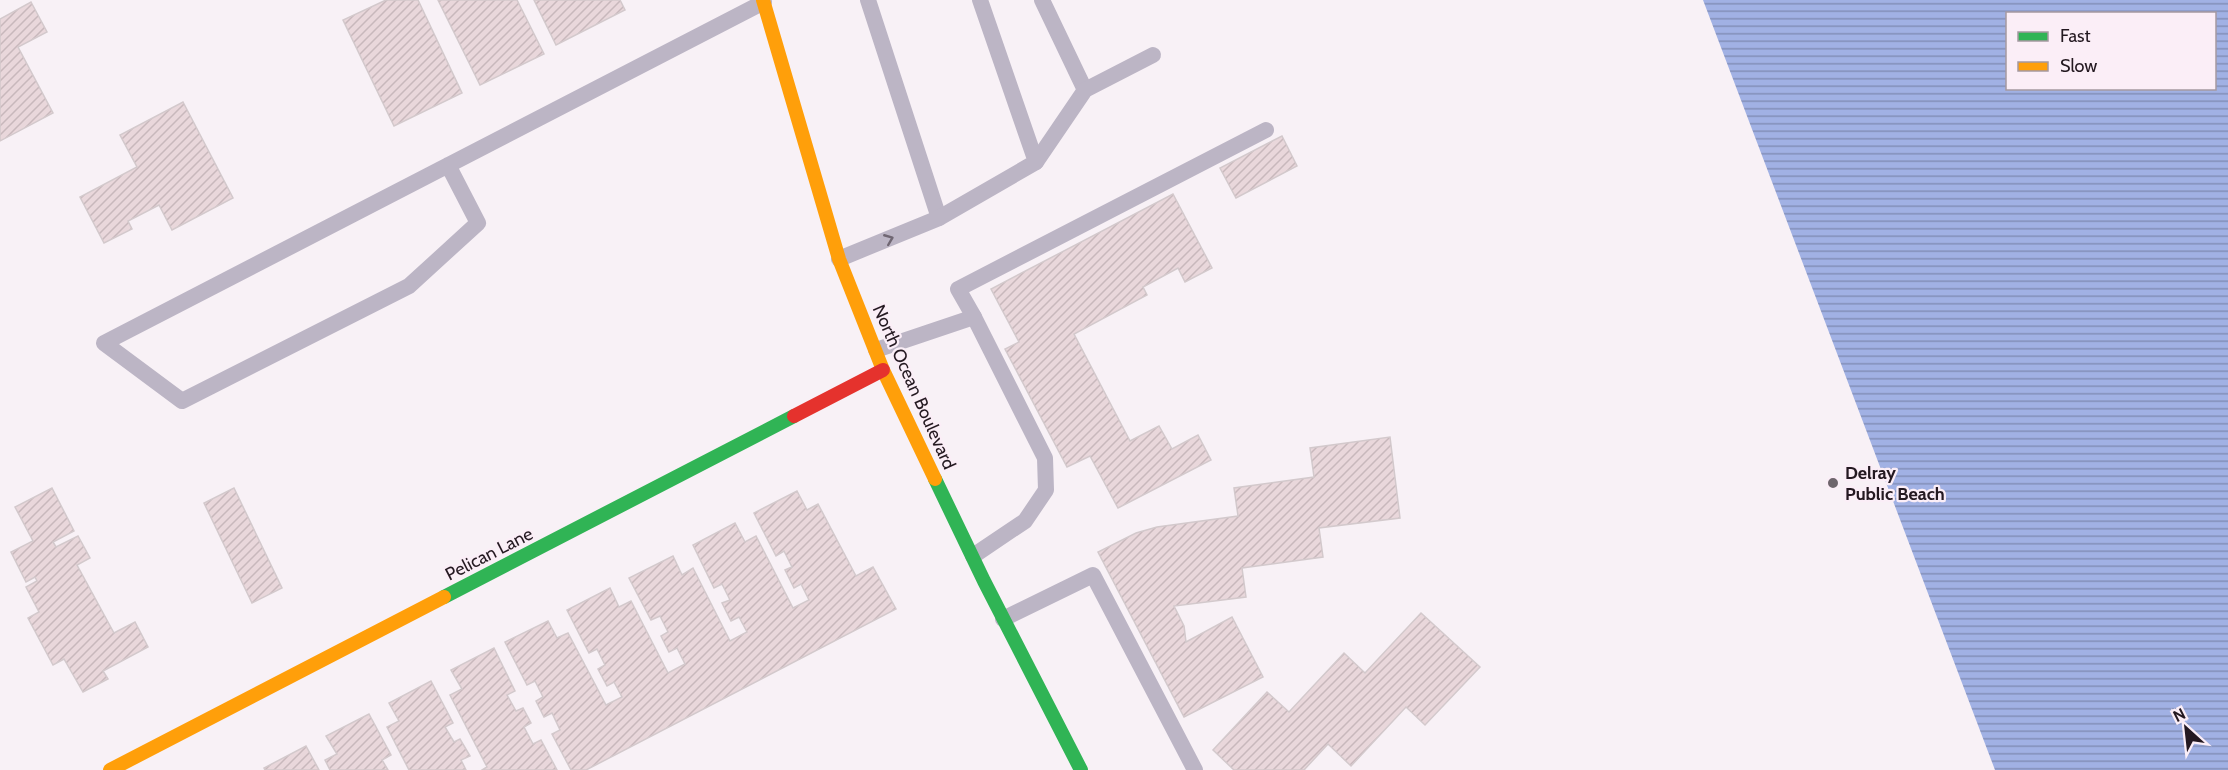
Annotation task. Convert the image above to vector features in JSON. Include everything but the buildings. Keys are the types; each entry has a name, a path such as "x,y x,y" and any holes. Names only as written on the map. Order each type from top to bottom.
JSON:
{"main road":[{"name":"North Ocean Boulevard","path":"764,1 839,259 883,370 1004,619 1081,770"},
{"name":"Pelican Lane","path":"111,770 883,370"}],"lane":[{"path":"868,0 939,218"},
{"path":"980,0 1036,162"},
{"path":"1042,0 1085,90"},
{"path":"448,165 478,223 409,286 182,400 104,343 764,1"},
{"path":"839,259 939,218 1036,162 1085,90 1153,56"},
{"path":"973,556 1025,521 1046,490 1045,458 958,289 1266,130"},
{"path":"876,350 974,317"},
{"path":"1004,619 1093,575 1196,770"}],"water":[{"path":"1703,0 2228,0 2228,770 1995,770"}],"traffic: fast":[{"path":"444,597 794,416"},
{"path":"935,479 984,581 1081,770"}],"traffic: slow":[{"path":"763,0 839,259 883,370 935,479"},
{"path":"110,770 444,597"}],"traffic: jam":[{"path":"794,416 883,370"}],"place":[{"name":"Delray Public Beach","path":"1833,483"}]}
